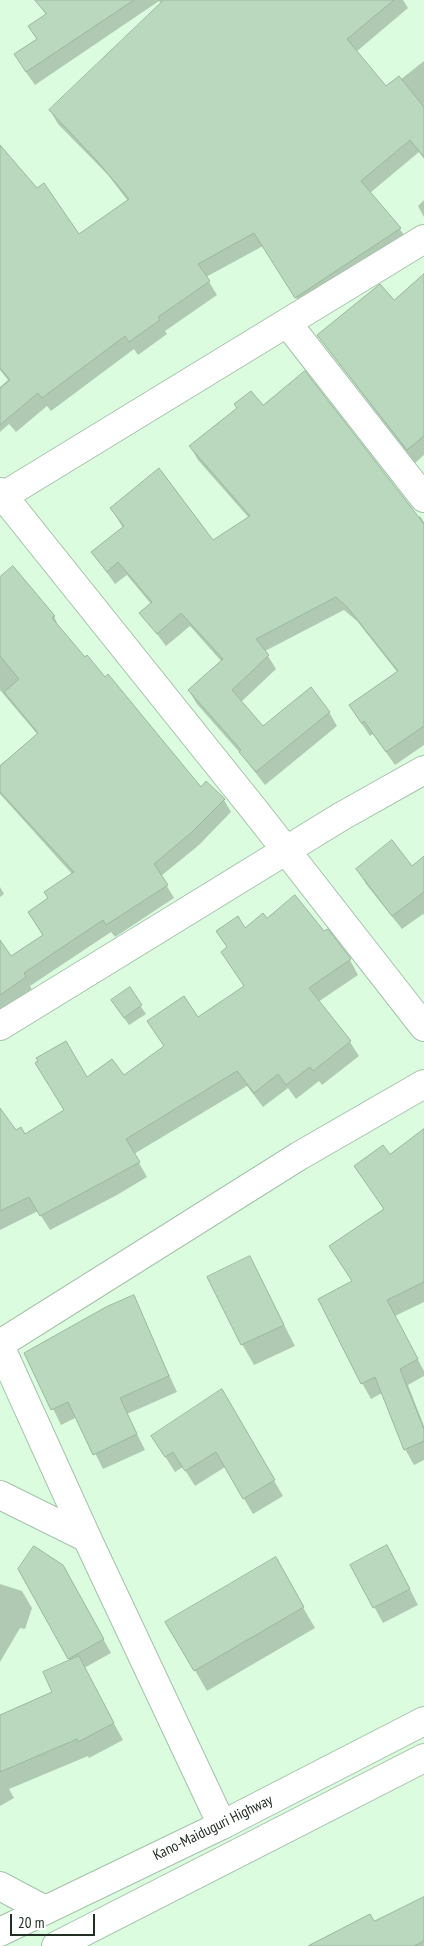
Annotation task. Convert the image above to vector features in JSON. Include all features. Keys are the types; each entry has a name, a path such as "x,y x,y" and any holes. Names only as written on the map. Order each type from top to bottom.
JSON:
{"main road":[{"path":"424,239 288,324 1,496 287,851 424,1027"},
{"path":"288,324 424,498"},
{"path":"0,1026 342,816 424,770"},
{"path":"222,1825 87,1538 0,1345 299,1156 424,1084"},
{"path":"0,1495 87,1538"},
{"name":"Kano-Maiduguri Highway","path":"0,1932 222,1825 424,1721"},
{"path":"56,1946 424,1758"},
{"path":"0,1886 45,1910"}],"building":[{"path":"35,0 134,0 26,72 14,54 37,39 28,26 46,14"},
{"path":"164,0 394,0 347,39 386,86 399,76 424,107 424,157 410,140 361,181 401,228 295,298 254,233 198,264 210,281 158,317 160,320 129,342 125,336 42,398 38,393 0,425 0,388 10,380 0,368 0,145 37,188 44,183 79,234 129,199 98,162 49,110"},
{"path":"424,274 424,436 407,450 317,335 380,284 394,300"},
{"path":"305,371 424,524 424,726 386,752 364,721 362,724 349,705 398,671 348,608 336,597 256,639 269,655 232,690 263,726 311,687 330,712 256,772 239,752 241,750 188,690 223,659 181,613 157,634 139,613 152,602 118,562 107,572 91,552 124,526 110,508 159,468 213,540 250,516 189,446 237,408 234,404 251,391 263,405"},
{"path":"13,566 55,616 52,618 85,657 87,655 105,677 108,674 201,787 206,781 225,799 192,832 154,864 168,885 106,925 103,920 24,973 26,977 0,995 0,940 11,956 43,935 28,912 48,898 44,892 74,872 0,792 0,766 38,733 4,692 19,679 0,656 0,577"},
{"path":"392,840 412,866 424,856 424,892 392,916 356,869"},
{"path":"295,895 324,931 328,929 351,959 309,988 351,1041 313,1071 310,1067 286,1085 278,1074 254,1093 237,1071 126,1139 140,1162 40,1216 29,1197 0,1211 0,1108 16,1130 21,1127 25,1134 64,1110 35,1063 38,1061 36,1058 66,1041 87,1077 112,1059 124,1075 164,1046 147,1021 184,996 198,1017 244,986 221,952 227,947 216,931 238,916 245,928 263,913 267,918"},
{"path":"130,987 142,1005 124,1018 111,1000"},
{"path":"424,1129 424,1282 387,1300 418,1359 400,1369 424,1429 424,1441 404,1450 375,1377 361,1384 318,1299 352,1281 329,1246 384,1209 354,1166 383,1145 390,1154"},
{"path":"250,1256 284,1325 241,1345 207,1277"},
{"path":"134,1295 169,1376 120,1398 137,1434 93,1455 68,1402 51,1410 24,1353 106,1307"},
{"path":"222,1389 275,1480 243,1499 216,1452 185,1471 173,1452 165,1457 151,1436"},
{"path":"387,1545 410,1589 373,1608 350,1565"},
{"path":"34,1546 63,1565 104,1639 68,1659 18,1569"},
{"path":"276,1557 304,1607 194,1671 165,1622"},
{"path":"79,1656 114,1723 78,1742 77,1739 0,1772 0,1715 52,1692 43,1672"},
{"path":"424,1897 424,1941 414,1946 308,1946 370,1914 374,1921"}]}
